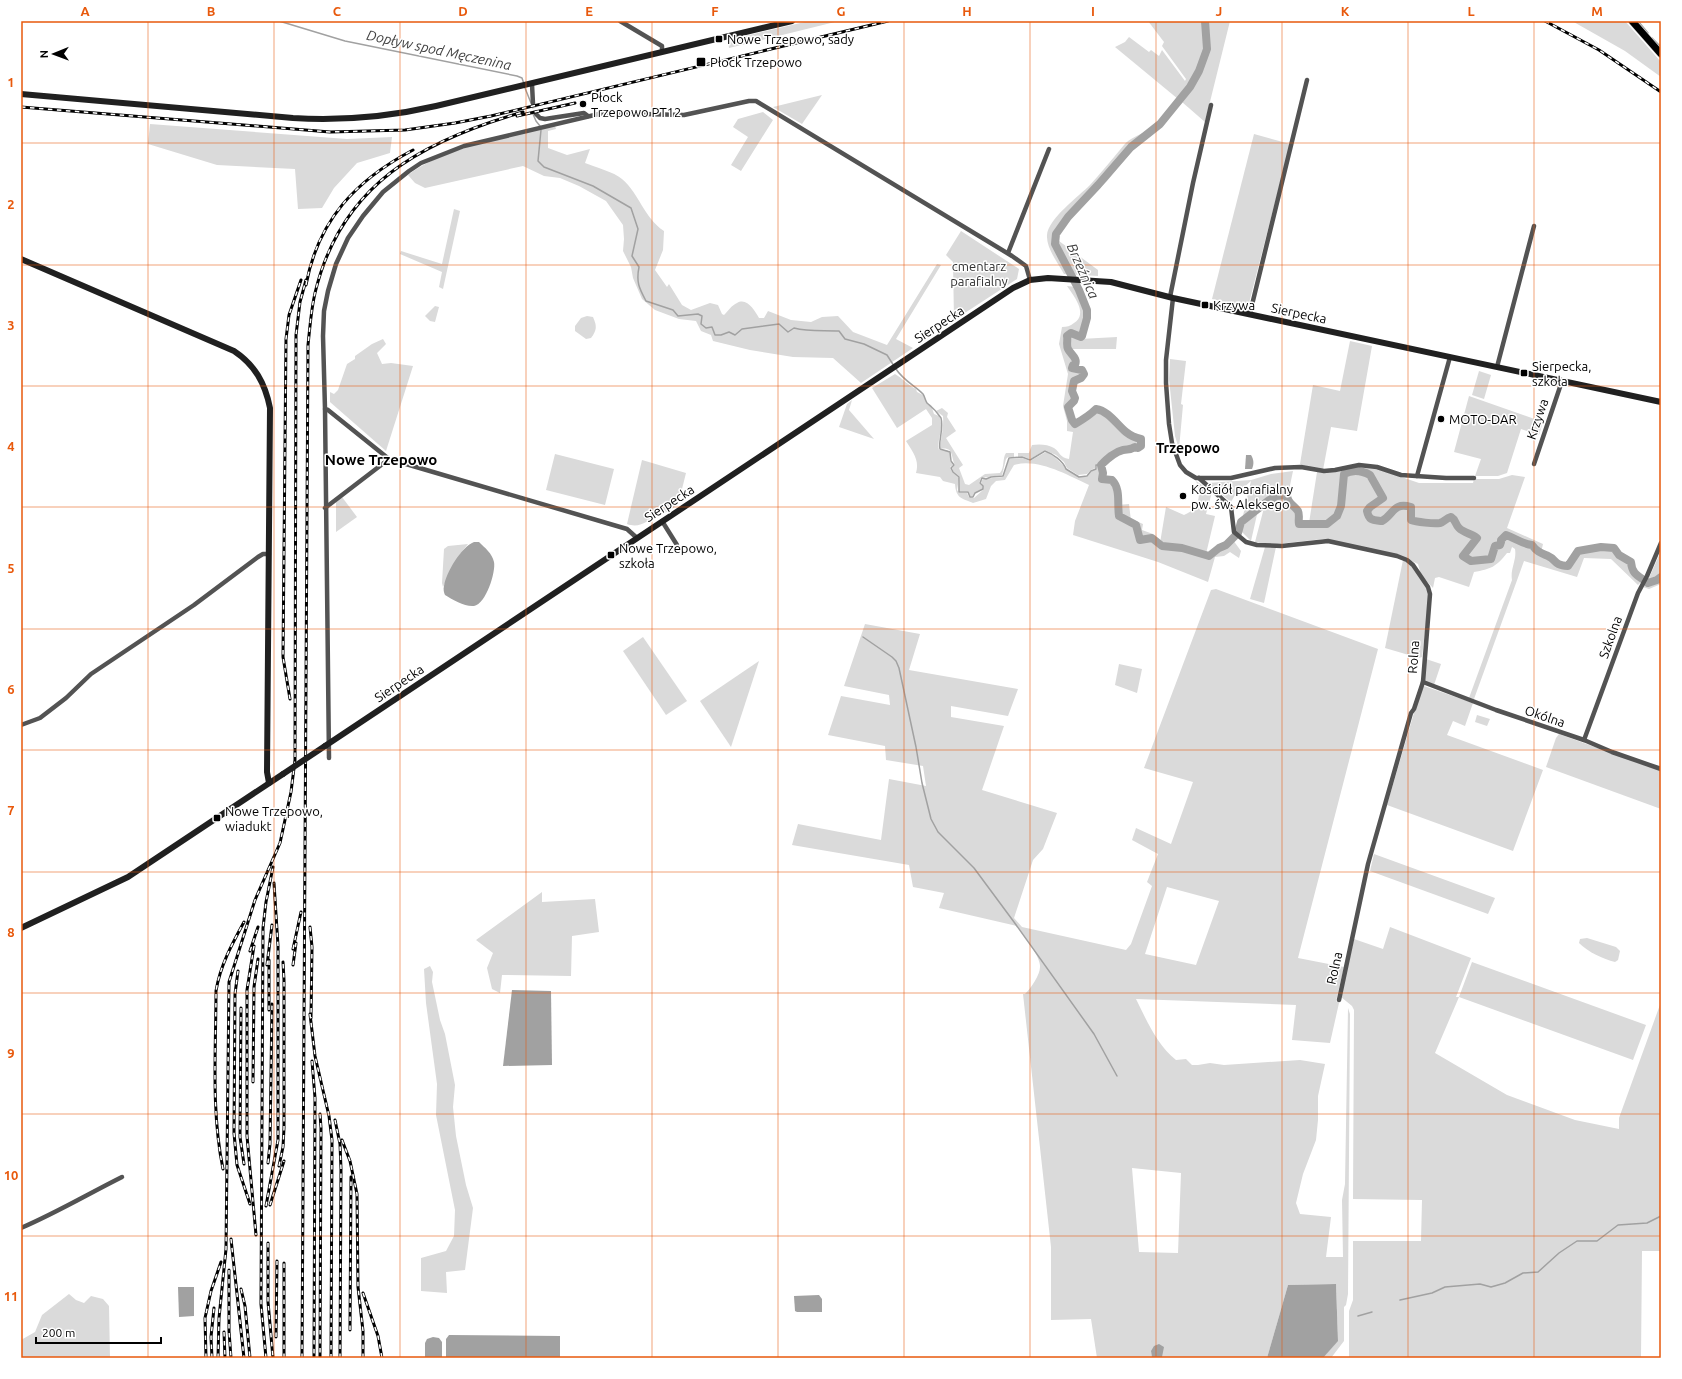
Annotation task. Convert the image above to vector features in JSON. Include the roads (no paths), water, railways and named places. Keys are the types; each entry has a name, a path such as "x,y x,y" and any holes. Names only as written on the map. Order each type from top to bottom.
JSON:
{"main road":[{"path":"1632,21 1661,54"}],"street":[{"path":"620,21 662,46 662,52"},
{"path":"21,94 293,118 370,118 406,112 531,84 792,21"},
{"path":"1250,313 1307,80"},
{"path":"531,84 533,104"},
{"path":"329,758 327,745 325,409 323,329 328,291 341,253 363,216 392,184 421,163 459,148 588,116 612,112 684,115 749,101 756,101 1008,253 1026,266 1030,280"},
{"path":"1212,105 1192,183 1171,297 1166,360 1166,383 1172,443 1180,465 1186,472 1196,478 1231,478 1275,468 1301,468 1324,471 1359,465 1376,467 1390,472 1417,476 1474,478"},
{"path":"536,114 540,118 545,119 584,113 588,116"},
{"path":"1008,253 1049,149"},
{"path":"1497,367 1534,226"},
{"path":"21,259 234,351 254,368 262,381 267,392 270,408 267,772 269,783"},
{"name":"Sierpecka","path":"21,928 128,877 892,368 1013,288 1030,280 1061,279 1122,284 1171,297 1661,402"},
{"path":"1417,476 1450,357"},
{"name":"Krzywa","path":"1534,464 1562,381"},
{"path":"325,409 389,459 620,527 630,531 637,538"},
{"path":"325,508 389,459"},
{"name":"Rolna","path":"1199,478 1231,507 1237,534 1246,542 1257,545 1282,546 1328,541 1397,556 1407,560 1413,565 1428,587 1430,594 1423,682 1414,709 1410,714 1370,858 1339,1000"},
{"path":"662,521 677,545"},
{"name":"Szkolna","path":"1584,740 1638,593 1661,543"},
{"path":"21,725 40,718 66,698 91,674 194,605 258,557 263,554 268,554"},
{"name":"Okólna","path":"1423,682 1496,710 1584,740 1612,752 1661,769"},
{"path":"21,1228 51,1215 122,1177"}],"waterway":[{"name":"Dopływ spod Męczenina","path":"279,21 345,41 517,76 522,78 524,84"},
{"name":"Brzeźnica","path":"1205,21 1207,49 1199,71 1190,87 1160,124 1131,147 1068,217 1056,234 1055,244 1079,290 1087,310 1087,318 1082,336 1081,337 1071,333 1067,336 1067,347 1076,360 1076,363 1072,368 1082,370 1084,374 1081,378 1074,381 1072,391 1075,398 1068,407 1072,420 1075,424 1096,409 1101,410 1109,415 1128,433 1141,439 1141,446 1138,448 1135,447 1117,452 1101,465 1103,473 1102,479 1112,480 1117,488 1119,516 1136,525 1140,540 1152,538 1162,546 1182,548 1209,556 1219,548 1226,545 1238,533 1241,522 1276,496 1287,495 1289,502 1298,511 1299,524 1327,524 1337,516 1341,506 1344,474 1351,471 1357,471 1370,475 1383,498 1370,507 1367,511 1370,518 1382,521 1397,507 1401,506 1411,507 1411,520 1413,521 1440,523 1451,517 1461,530 1477,538 1463,556 1471,561 1491,559 1495,546 1500,545 1501,540 1506,535 1532,545 1539,552 1557,563 1568,566 1578,551 1601,547 1614,548 1619,555 1631,562 1634,573 1648,583 1661,577"},
{"path":"1638,21 1648,33"},
{"path":"1652,38 1661,47"},
{"name":"Dopływ spod Męczenina","path":"525,88 531,103"},
{"name":"Dopływ spod Męczenina","path":"533,114 540,126"},
{"name":"Dopływ spod Męczenina","path":"541,130 538,161 544,167 593,186 631,208 638,229 632,256 639,267 639,285 646,301 673,310 678,316 698,314 702,316 701,324 706,328 712,327 715,335 721,335 729,332 735,335 742,329 779,324 788,332 794,328 839,331 845,339 864,344 887,355 894,366"},
{"name":"Dopływ spod Męczenina","path":"896,369 906,380 923,394 927,403 941,418 942,426 940,449 950,452 951,461 954,465 951,468 959,477 959,492 968,492 970,497 973,497 975,493 983,489 983,486 980,483 982,478 986,479 1003,476 1009,458 1022,457 1030,460 1045,451 1057,458 1063,463 1066,469 1079,477 1087,476 1091,471 1096,469 1096,465 1101,465"},
{"path":"863,637 892,657 896,661 899,668 922,783 931,819 938,832 974,868 1014,922 1094,1034 1117,1076"},
{"path":"1400,1300 1432,1293 1445,1287 1480,1284 1491,1287 1505,1283 1523,1273 1538,1272 1559,1253 1577,1241 1597,1241 1618,1225 1647,1223 1661,1216"},
{"path":"1358,1316 1372,1312"}],"tunnel":[{"path":"533,104 536,114"}],"railway":[{"path":"21,107 330,132 405,130 491,116 888,21"},
{"path":"1545,21 1599,50 1661,92"},
{"path":"517,116 575,103"},
{"path":"302,1358 308,345 315,293 327,255 344,223 366,195 391,172 420,153 452,137 523,112"},
{"path":"306,285 312,262 320,241 330,222 343,204 357,189 374,175 413,150"},
{"path":"290,699 283,657 286,339 289,315 301,280"},
{"path":"218,1358 219,1318 226,1249 229,982 255,900 280,843 291,792 295,760 296,335 300,302 306,280"},
{"path":"266,1358 261,1304 263,928 266,902 273,867"},
{"path":"266,1206 278,1140 278,946 274,883"},
{"path":"293,949 301,912"},
{"path":"223,1169 219,1147 216,1103 216,991 223,964 244,922"},
{"path":"267,965 272,925"},
{"path":"250,951 258,927"},
{"path":"310,927 312,947 311,1018"},
{"path":"293,965 296,943"},
{"path":"254,946 247,990 247,1136 256,1235"},
{"path":"253,1082 254,987 258,959"},
{"path":"269,960 269,1010"},
{"path":"279,1166 283,1147 284,1128 283,962"},
{"path":"238,971 235,994 234,1133 237,1165 250,1204"},
{"path":"268,1163 270,1144 272,1004"},
{"path":"241,1008 240,1137 244,1164"},
{"path":"310,1014 315,1056 329,1116 332,1140 331,1358"},
{"path":"312,1061 315,1098 314,1358"},
{"path":"320,1114 320,1358"},
{"path":"335,1120 340,1144 341,1169 340,1358"},
{"path":"342,1140 350,1161 357,1194 358,1287 363,1331 363,1358"},
{"path":"270,1205 284,1161"},
{"path":"350,1330 351,1177"},
{"path":"231,1239 244,1358"},
{"path":"268,1243 268,1302 273,1358"},
{"path":"276,1337 277,1261"},
{"path":"206,1358 205,1318 211,1291 221,1262"},
{"path":"284,1263 284,1358"},
{"path":"229,1270 229,1331 231,1358"},
{"path":"241,1289 245,1306 250,1358"},
{"path":"363,1293 378,1336 382,1358"},
{"path":"212,1358 211,1337 214,1308"},
{"path":"224,1332 225,1358"}],"place":[{"name":"Nowe Trzepowo, sady","path":"719,39"},
{"name":"Płock Trzepowo","path":"701,62"},
{"name":"Płock Trzepowo PT12","path":"583,104"},
{"name":"Krzywa","path":"1205,305"},
{"name":"Sierpecka, szkoła","path":"1524,373"},
{"name":"MOTO-DAR","path":"1441,419"},
{"name":"Kościół parafialny pw. św. Aleksego","path":"1183,496"},
{"name":"Nowe Trzepowo, szkoła","path":"611,555"},
{"name":"Nowe Trzepowo, wiadukt","path":"217,818"}],"district":[{"name":"Trzepowo","path":"1188,448"},
{"name":"Nowe Trzepowo","path":"381,459"}],"park label":[{"name":"cmentarz parafialny","path":"979,274"}]}
